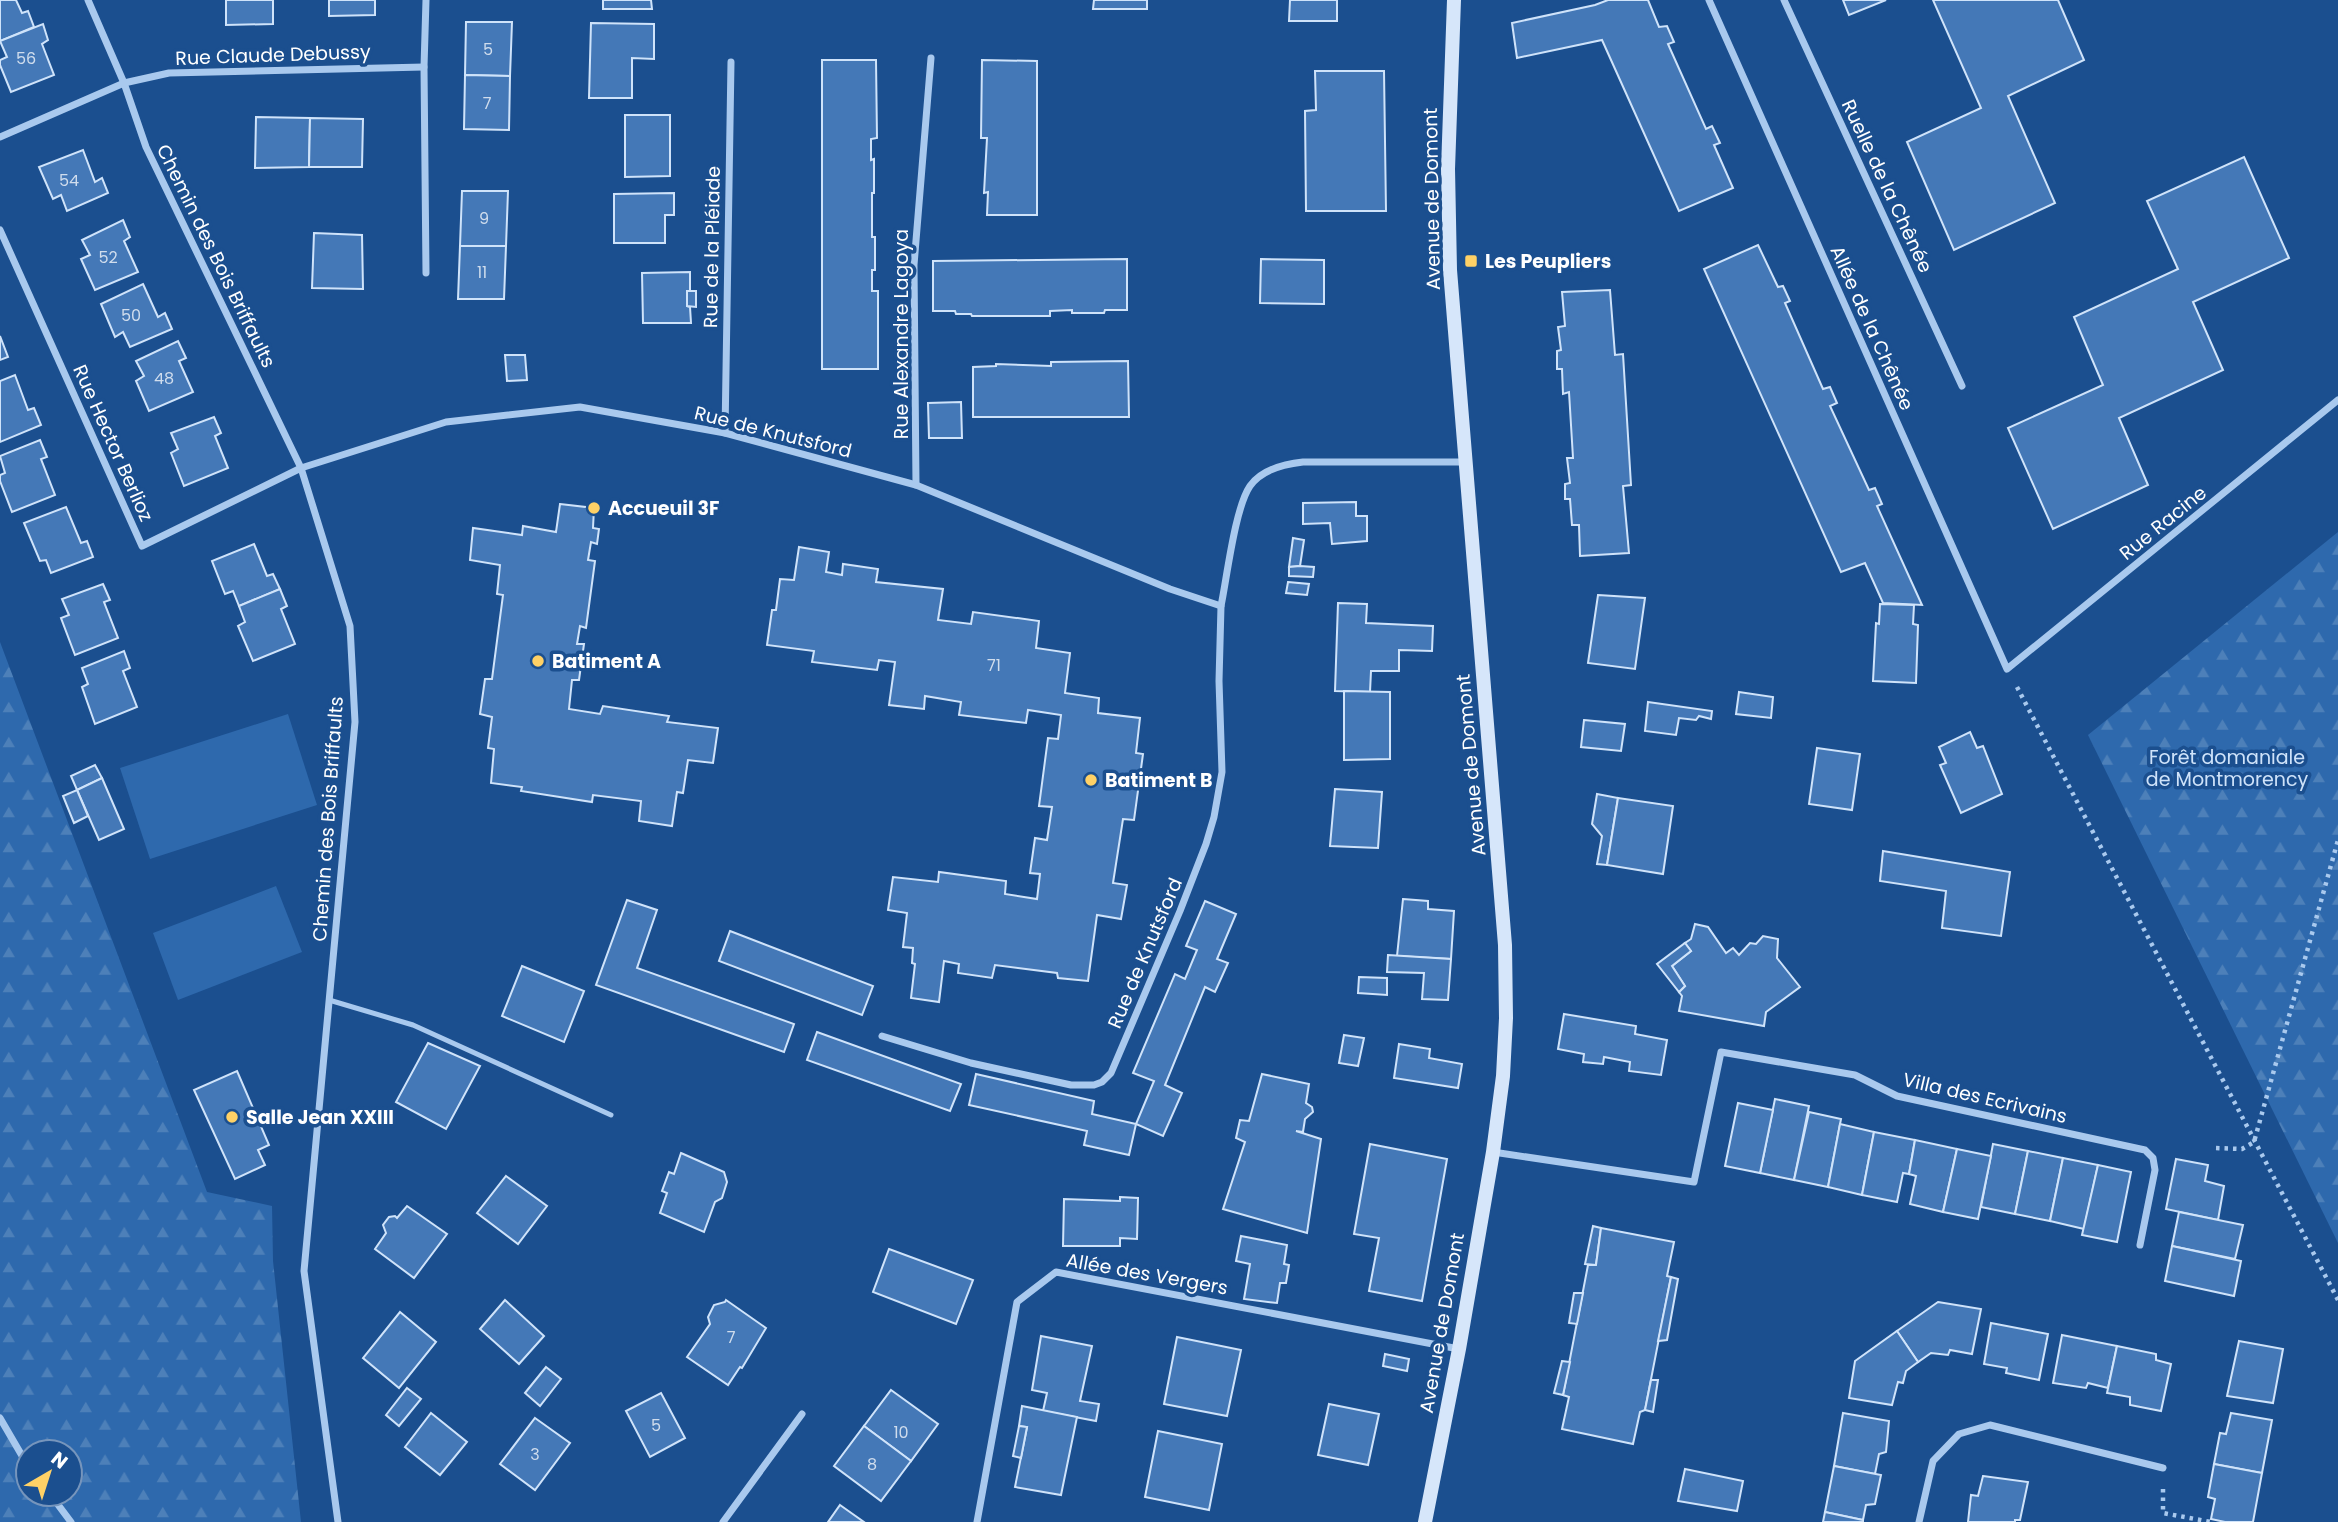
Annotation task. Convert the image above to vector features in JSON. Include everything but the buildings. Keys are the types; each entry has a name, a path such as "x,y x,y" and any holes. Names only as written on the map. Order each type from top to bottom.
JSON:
{"main road":[{"name":"Avenue de Domont","path":"1425,1522 1493,1152 1503,1076 1506,1018 1505,945 1450,270 1448,169 1454,0"}],"street":[{"name":"Chemin des Bois Briffaults","path":"88,0 124,83 146,147 300,468 350,626 355,722 304,1271 338,1522"},
{"path":"426,0 426,273"},
{"name":"Allée de la Chênée","path":"1709,0 2007,669"},
{"name":"Ruelle de la Chênée","path":"1784,0 1962,386"},
{"name":"Rue Alexandre Lagoya","path":"916,485 914,265 931,58"},
{"name":"Rue de la Pléiade","path":"725,433 731,62"},
{"name":"Rue Claude Debussy","path":"124,83 169,73 424,67"},
{"path":"0,137 124,83"},
{"name":"Rue Hector Berlioz","path":"0,230 142,546 300,468"},
{"name":"Rue Racine","path":"2007,669 2338,400"},
{"name":"Rue de Knutsford","path":"300,468 446,422 580,407 725,433 916,485 1170,589 1221,606"},
{"name":"Rue de Knutsford","path":"882,1036 971,1063 1071,1085 1094,1085 1102,1082 1111,1073 1180,911 1214,817 1222,772 1219,681 1221,606 1241,506 1251,485 1265,472 1286,464 1303,462 1467,462"},
{"name":"Villa des Ecrivains","path":"1493,1152 1694,1182 1721,1052 1854,1075 1897,1096 2146,1150 2153,1158 2155,1170 2140,1245"},
{"name":"Allée des Vergers","path":"977,1522 1017,1302 1056,1272 1458,1349"},
{"path":"723,1522 802,1414"},
{"path":"0,1418 14,1442"},
{"path":"1919,1522 1933,1461 1959,1434 1990,1425 2163,1468"}],"lane":[{"path":"329,1000 413,1025 611,1115"}],"path":[{"path":"2007,669 2338,1300"},
{"path":"2216,1148 2242,1149 2254,1142 2338,840"},
{"path":"2163,1468 2163,1513 2211,1522"}],"green space":[{"name":"Forêt domaniale de Montmorency","path":"2338,532 2338,1243 2088,735"},
{"path":"0,642 207,1192 272,1206 273,1261 301,1522 0,1522"},
{"path":"288,714 317,805 150,859 120,768"},
{"path":"276,886 302,952 178,1000 153,933"}],"place":[{"name":"Les Peupliers","path":"1471,261"},
{"name":"Accueuil 3F","path":"594,508"},
{"name":"Batiment A","path":"538,661"},
{"name":"Batiment B","path":"1091,780"},
{"name":"Salle Jean XXIII","path":"232,1117"}]}
